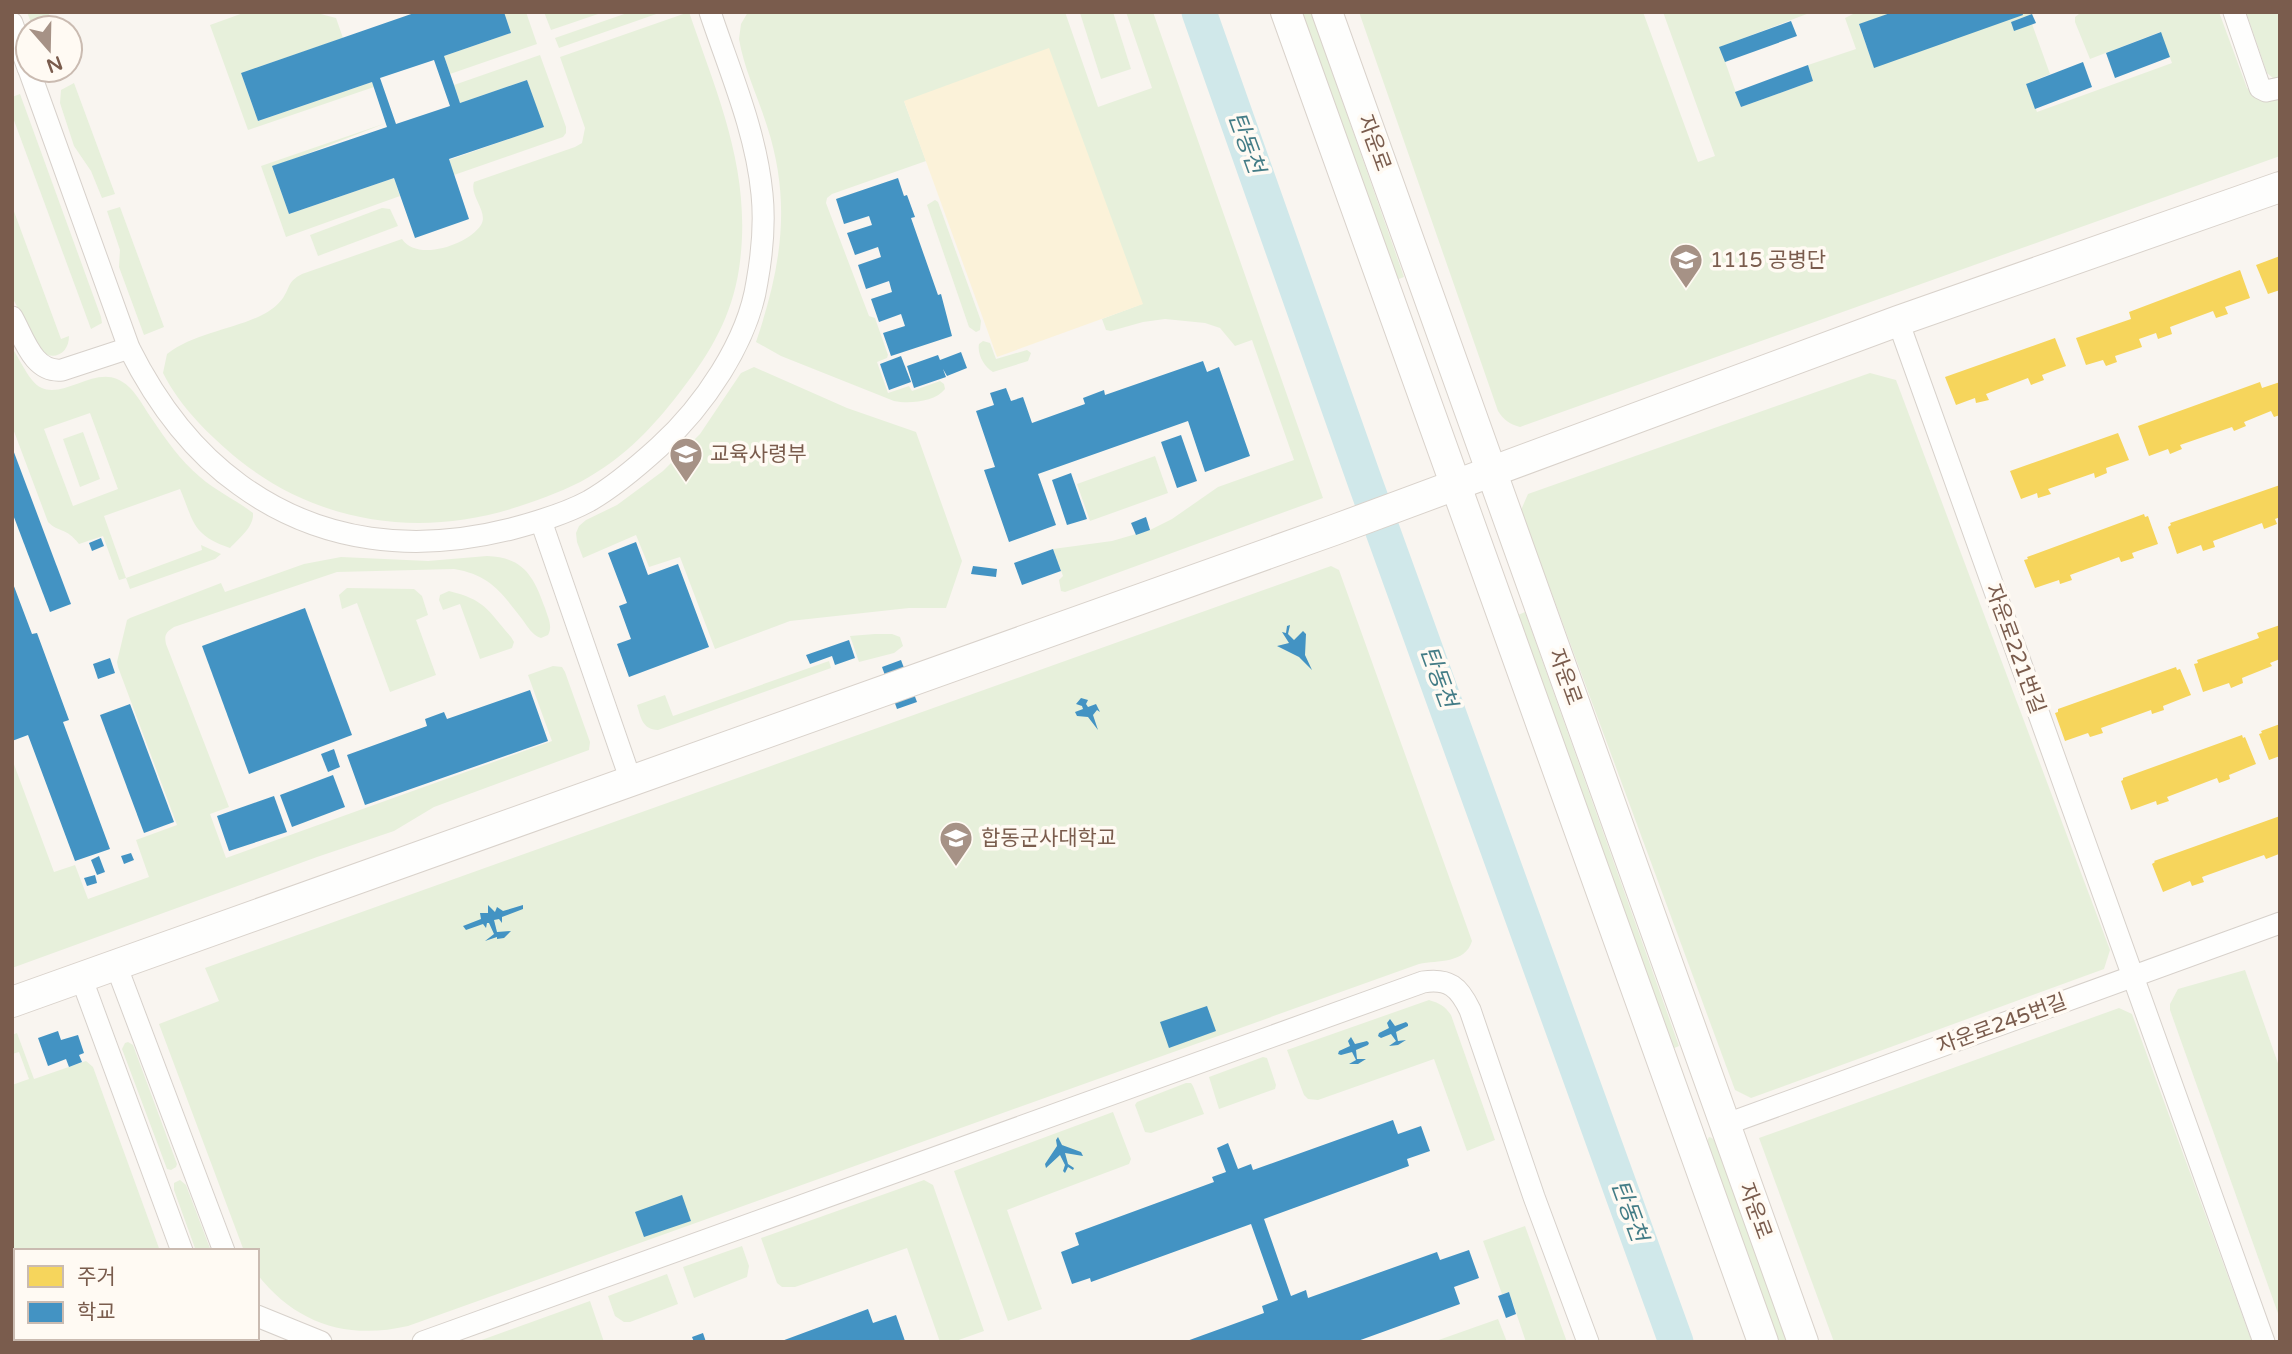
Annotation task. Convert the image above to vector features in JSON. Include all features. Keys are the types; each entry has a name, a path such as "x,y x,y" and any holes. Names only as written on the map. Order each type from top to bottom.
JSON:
{"street":[{"path":"33,84 129,348 144,378 168,414 196,446 241,486 293,516 355,536 390,541 428,543 477,538 541,521 586,502 620,481 680,428 710,388 734,350 745,326 757,286 763,241 762,195 754,144 710,12"},
{"name":"자운로","path":"1286,12 1763,1342"},
{"name":"자운로","path":"1327,12 1803,1342"},
{"path":"2234,12 2260,88 2266,91 2280,88"},
{"path":"12,1002 1334,530 1898,321 2280,187"},
{"path":"12,317 37,362 52,371 129,348"},
{"name":"자운로221번길","path":"1898,321 2264,1342"},
{"path":"541,521 631,780"},
{"name":"자운로245번길","path":"1724,1125 2280,923"},
{"path":"116,965 223,1249"},
{"path":"81,977 181,1249"},
{"path":"423,1342 1201,1060 1423,982 1437,980 1457,989 1470,1010 1534,1197 1588,1342"},
{"path":"259,1317 321,1342"}],"green space":[{"path":"27,12 49,14 28,14"},
{"path":"246,12 313,12 336,18 343,38 241,73 258,121 372,82 374,87 248,130 210,25"},
{"path":"504,12 526,12 537,44 450,74 444,56 511,33"},
{"path":"544,12 604,12 551,30"},
{"path":"630,12 662,12 559,48 555,38"},
{"path":"689,12 722,107 737,169 742,234 739,269 726,317 703,361 664,412 621,455 572,486 491,514 453,521 415,523 378,520 341,513 271,483 228,451 187,409 163,373 167,354 189,341 250,320 274,308 292,282 302,274 402,239 409,246 430,250 465,239 483,220 474,193 474,182 582,143 585,128 560,57"},
{"path":"748,12 1065,12 1098,107 1152,88 1126,12 1153,12 1323,498 1065,592 1061,591 1059,580 1063,576 1053,549 1112,541 1150,530 1172,519 1218,487 1294,460 1252,340 1235,346 1220,328 1205,323 1165,319 1106,330 1102,319 1142,304 904,101 926,161 832,194 826,203 869,316 875,318 888,355 877,362 888,393 909,386 912,391 940,381 945,389 935,397 921,401 894,401 781,356 756,342 772,288 781,209 775,154 739,39 741,24"},
{"path":"1113,12 1131,69 1101,79 1080,13"},
{"path":"1302,12 1311,12 1404,277 1396,280"},
{"name":"1115 공병단","path":"1359,12 1643,12 1698,162 1715,156 1663,12 1812,12 1720,47 1741,107 1813,81 1808,65 1856,49 1845,18 1857,12 1893,12 1859,25 1874,67 2022,12 2032,12 2011,22 2032,24 2050,74 2026,84 2037,112 2172,63 2160,32 2090,59 2075,22 2075,17 2079,14 2219,12 2247,88 2258,96 2280,94 2280,156 1520,427 1507,421 1498,411"},
{"path":"2246,12 2279,12 2280,79 2267,73"},
{"path":"540,55 566,133 563,137 454,175 449,160 543,127 527,80 460,103 454,85"},
{"path":"74,84 115,194 102,198 91,171 74,146 60,103 61,90"},
{"path":"20,94 101,317 102,323 91,329 12,115 12,97"},
{"path":"386,123 273,167 289,214 394,178 400,196 286,237 261,166"},
{"path":"935,200 981,321 980,330 976,332 969,327 927,205"},
{"path":"12,206 61,339 69,336 67,347 60,354 51,356 41,352 12,297"},
{"path":"120,207 164,327 144,335 119,267 120,250 107,211"},
{"path":"382,208 390,209 398,226 318,256 310,235"},
{"path":"983,341 990,343 996,359 1027,350 1031,353 1028,361 993,372 980,356 979,344"},
{"path":"12,348 29,376 41,388 61,389 95,378 117,379 133,391 180,457 213,487 253,513 253,518 246,532 230,548 201,532 192,519 180,489 104,516 126,578 119,580 103,536 79,544 70,535 48,522 12,426","holes":["90,413 118,489 73,506 44,429"]},
{"path":"754,367 847,408 916,432 962,561 946,608 909,608 790,621 715,649 680,557 649,567 636,535 583,558 577,542 576,533 579,526 617,505 663,471 700,434 741,373"},
{"path":"1870,373 1896,380 2110,950 2104,969 1751,1098 1735,1090 1521,510 1528,494"},
{"path":"83,432 100,479 80,487 63,439"},
{"path":"1155,456 1168,493 1090,521 1077,484"},
{"path":"201,545 221,554 215,559 130,589 126,578 202,550"},
{"path":"487,556 510,560 532,578 549,619 548,635 541,638 533,633 501,593 486,580 454,569 337,572 174,627 167,632 166,644 229,807 210,814 226,858 552,741 528,675 553,666 562,667 565,672 590,742 589,750 434,807 394,831 12,968 12,759 54,872 75,865 88,899 149,877 136,840 177,825 118,667 127,620 221,583 225,592 304,564 341,557 428,561"},
{"name":"합동군사대학교","path":"1331,566 1339,570 1472,941 1463,954 1450,960 1419,964 408,1326 364,1331 324,1324 288,1305 259,1276 259,1249 243,1249 159,1024 219,1001 205,968"},
{"path":"347,588 414,589 422,596 428,615 416,620 436,675 390,692 357,603 342,609 339,595"},
{"path":"449,591 470,598 485,607 511,637 514,642 512,648 480,659 460,604 443,610 440,595"},
{"path":"1525,612 1679,1046 1672,1049 1518,615"},
{"path":"875,634 900,637 903,646 894,653 859,662 850,636"},
{"path":"829,661 831,668 658,730 645,725 637,705 665,695 673,716"},
{"path":"2245,970 2280,1069 2280,1319 2170,1010 2170,1004 2178,989"},
{"path":"1429,1000 1442,1005 1451,1015 1495,1140 1467,1151 1434,1059 1318,1100 1308,1099 1304,1095 1287,1050"},
{"path":"2119,1008 2132,1014 2252,1342 1834,1342 1759,1138"},
{"path":"17,1033 34,1079 86,1061 93,1067 159,1249 14,1249 14,1340 171,1342 12,1342 12,1085 29,1079 19,1052 12,1054 12,1035"},
{"path":"128,1042 133,1045 177,1164 171,1170 167,1169 122,1049"},
{"path":"1263,1057 1267,1058 1275,1089 1219,1109 1209,1077"},
{"path":"1186,1083 1193,1086 1204,1114 1151,1133 1145,1132 1135,1105 1137,1102"},
{"path":"1113,1112 1131,1159 1129,1164 1007,1210 1042,1309 1008,1321 954,1171"},
{"path":"1709,1137 1715,1141 1788,1342 1779,1342 1706,1143"},
{"path":"180,1180 186,1185 210,1249 195,1249 174,1190 174,1183"},
{"path":"924,1180 933,1185 984,1331 953,1342 940,1342 907,1248 795,1287 782,1287 777,1283 761,1238"},
{"path":"1525,1226 1567,1342 1526,1342 1509,1292 1502,1294 1483,1241"},
{"path":"742,1246 749,1266 747,1277 694,1298 683,1267"},
{"path":"667,1274 678,1304 630,1322 624,1322 615,1316 608,1296"},
{"path":"590,1301 604,1342 476,1342"},
{"path":"1498,1319 1507,1342 1433,1342"}],"sand":[{"path":"1049,48 1143,304 997,357 904,101"}],"building: 주거":[{"path":"2280,256 2280,290 2268,294 2256,265"},
{"path":"2240,270 2250,298 2225,307 2228,314 2216,318 2213,311 2170,327 2172,334 2158,339 2156,333 2139,339 2142,347 2115,356 2117,362 2106,366 2103,360 2086,365 2076,338 2131,319 2129,312"},
{"path":"2055,338 2066,366 2042,375 2044,380 2031,385 2028,378 1986,394 1989,400 1976,403 1975,398 1956,405 1945,377"},
{"path":"2260,382 2262,388 2280,382 2280,415 2274,417 2271,411 2244,422 2246,426 2234,431 2232,427 2180,445 2182,449 2170,454 2168,449 2149,456 2138,426"},
{"path":"2118,433 2129,460 2106,468 2107,473 2095,478 2094,473 2048,489 2051,494 2038,498 2037,493 2021,499 2010,471"},
{"path":"2280,485 2280,517 2275,519 2277,524 2264,529 2262,523 2213,541 2215,547 2203,551 2201,545 2177,554 2168,527 2170,523"},
{"path":"2144,514 2145,517 2148,516 2158,544 2132,553 2134,558 2121,562 2119,557 2070,575 2072,580 2060,584 2059,580 2035,588 2024,560 2028,559 2027,557"},
{"path":"2280,625 2280,659 2270,663 2272,666 2242,678 2243,683 2231,688 2229,683 2203,692 2194,664 2198,663 2197,660 2259,638 2257,633"},
{"path":"2176,667 2177,670 2180,669 2191,695 2163,706 2164,710 2152,714 2151,710 2101,728 2103,733 2090,737 2088,733 2065,741 2055,713 2058,709"},
{"path":"2280,724 2280,756 2269,760 2259,734"},
{"path":"2242,735 2256,764 2229,775 2230,779 2219,783 2217,778 2167,797 2169,801 2157,805 2156,801 2131,810 2121,781 2123,778"},
{"path":"2280,816 2279,854 2266,859 2264,855 2202,877 2204,882 2192,886 2190,881 2163,892 2152,864 2154,861"}],"building: 학교":[{"path":"417,12 504,12 511,33 444,56 460,103 527,80 544,127 449,159 469,219 415,238 394,178 289,214 272,166 387,127 372,82 258,121 241,73","holes":["434,60 450,106 396,124 380,78"]},
{"path":"1893,12 2022,12 2023,15 1874,68 1859,24"},
{"path":"2032,14 2036,23 2014,31 2011,22"},
{"path":"1791,21 1797,36 1725,62 1719,47"},
{"path":"2161,32 2170,57 2115,78 2106,53"},
{"path":"2083,62 2092,87 2035,109 2026,84"},
{"path":"1808,65 1813,81 1741,107 1735,92"},
{"path":"898,178 915,217 911,218 938,295 941,294 952,336 891,356 883,333 905,326 901,314 879,322 871,299 892,292 889,281 866,289 858,265 881,257 878,247 855,255 847,233 872,225 869,216 844,224 836,199"},
{"path":"961,352 967,368 947,376 943,369 946,377 914,388 907,366 938,355 940,360"},
{"path":"901,356 911,382 889,390 880,364"},
{"path":"1203,361 1207,372 1219,367 1250,456 1205,472 1188,421 1038,474 1056,525 1009,542 984,470 995,467 976,411 994,405 990,393 1006,388 1011,401 1023,397 1032,423 1085,404 1083,398 1104,390 1105,395"},
{"path":"1181,435 1197,481 1177,488 1161,442"},
{"path":"12,447 71,604 50,612 12,512"},
{"path":"1071,473 1087,519 1067,525 1052,480"},
{"path":"1146,517 1150,530 1136,535 1131,523"},
{"path":"101,538 104,546 92,551 89,543"},
{"path":"636,542 648,575 678,564 709,647 629,677 617,644 631,639 619,606 627,603 608,553"},
{"path":"1053,549 1061,571 1022,585 1014,563"},
{"path":"973,566 997,569 996,577 971,574"},
{"path":"12,581 32,634 37,633 69,720 63,722 110,849 75,861 28,735 12,741"},
{"path":"305,608 352,735 249,774 202,646"},
{"path":"1290,625 1288,634 1294,640 1303,631 1306,634 1305,655 1312,670 1299,657 1277,646 1289,643 1282,632 1286,633 1287,626"},
{"path":"849,640 855,658 835,665 832,656 810,664 806,655"},
{"path":"110,658 115,673 98,679 93,664"},
{"path":"901,660 917,702 897,709 882,667"},
{"path":"530,690 548,741 365,805 347,755 427,726 425,719 444,712 447,719"},
{"path":"1081,698 1088,700 1088,707 1096,704 1100,712 1097,710 1093,715 1098,730 1088,717 1077,716 1075,712 1083,709 1076,704"},
{"path":"130,704 174,822 144,833 100,715"},
{"path":"334,749 340,767 328,772 321,754"},
{"path":"333,775 345,807 292,827 280,795"},
{"path":"274,796 287,832 229,851 217,816"},
{"path":"131,853 134,860 124,864 121,856"},
{"path":"99,856 105,872 97,875 91,860"},
{"path":"95,875 97,883 87,886 84,878"},
{"path":"488,905 495,912 497,907 503,911 523,905 523,909 502,917 502,923 499,919 494,920 497,932 511,931 504,938 485,941 494,934 489,923 486,928 483,924 466,930 463,926 481,919 480,913 488,913"},
{"path":"1207,1006 1216,1031 1169,1048 1160,1022"},
{"path":"1390,1019 1395,1026 1406,1022 1408,1024 1396,1032 1398,1041 1406,1040 1398,1045 1389,1046 1396,1041 1391,1034 1381,1038 1378,1036 1389,1028 1387,1023"},
{"path":"58,1031 61,1040 78,1035 84,1053 79,1055 82,1062 69,1067 66,1059 48,1066 38,1038"},
{"path":"1351,1037 1355,1044 1367,1041 1369,1043 1356,1050 1357,1059 1366,1059 1358,1064 1349,1064 1356,1060 1352,1052 1338,1054 1350,1046 1348,1041"},
{"path":"1393,1120 1398,1134 1421,1126 1430,1151 1407,1159 1409,1166 1264,1219 1291,1296 1306,1290 1308,1298 1437,1252 1440,1260 1469,1250 1479,1278 1454,1287 1460,1304 1355,1342 1184,1342 1264,1313 1262,1306 1278,1300 1251,1224 1091,1282 1090,1278 1072,1284 1061,1252 1079,1245 1075,1233 1214,1182 1212,1177 1226,1172 1217,1148 1228,1143 1238,1169 1251,1164 1253,1170"},
{"path":"1058,1137 1062,1145 1081,1152 1083,1156 1065,1153 1068,1164 1074,1168 1073,1170 1068,1167 1065,1173 1065,1165 1060,1155 1046,1168 1045,1164 1057,1146"},
{"path":"682,1195 691,1221 644,1237 635,1212"},
{"path":"1509,1292 1516,1314 1506,1318 1498,1296"},
{"path":"868,1309 873,1323 896,1315 905,1341 779,1342"},
{"path":"703,1333 706,1342 694,1342 692,1337"}],"waterway":[{"name":"탄동천","path":"1199,12 1365,482 1676,1342"}],"place":[{"name":"1115 공병단","path":"1686,290"},
{"name":"교육사령부","path":"686,484"},
{"name":"합동군사대학교","path":"956,868"}]}
